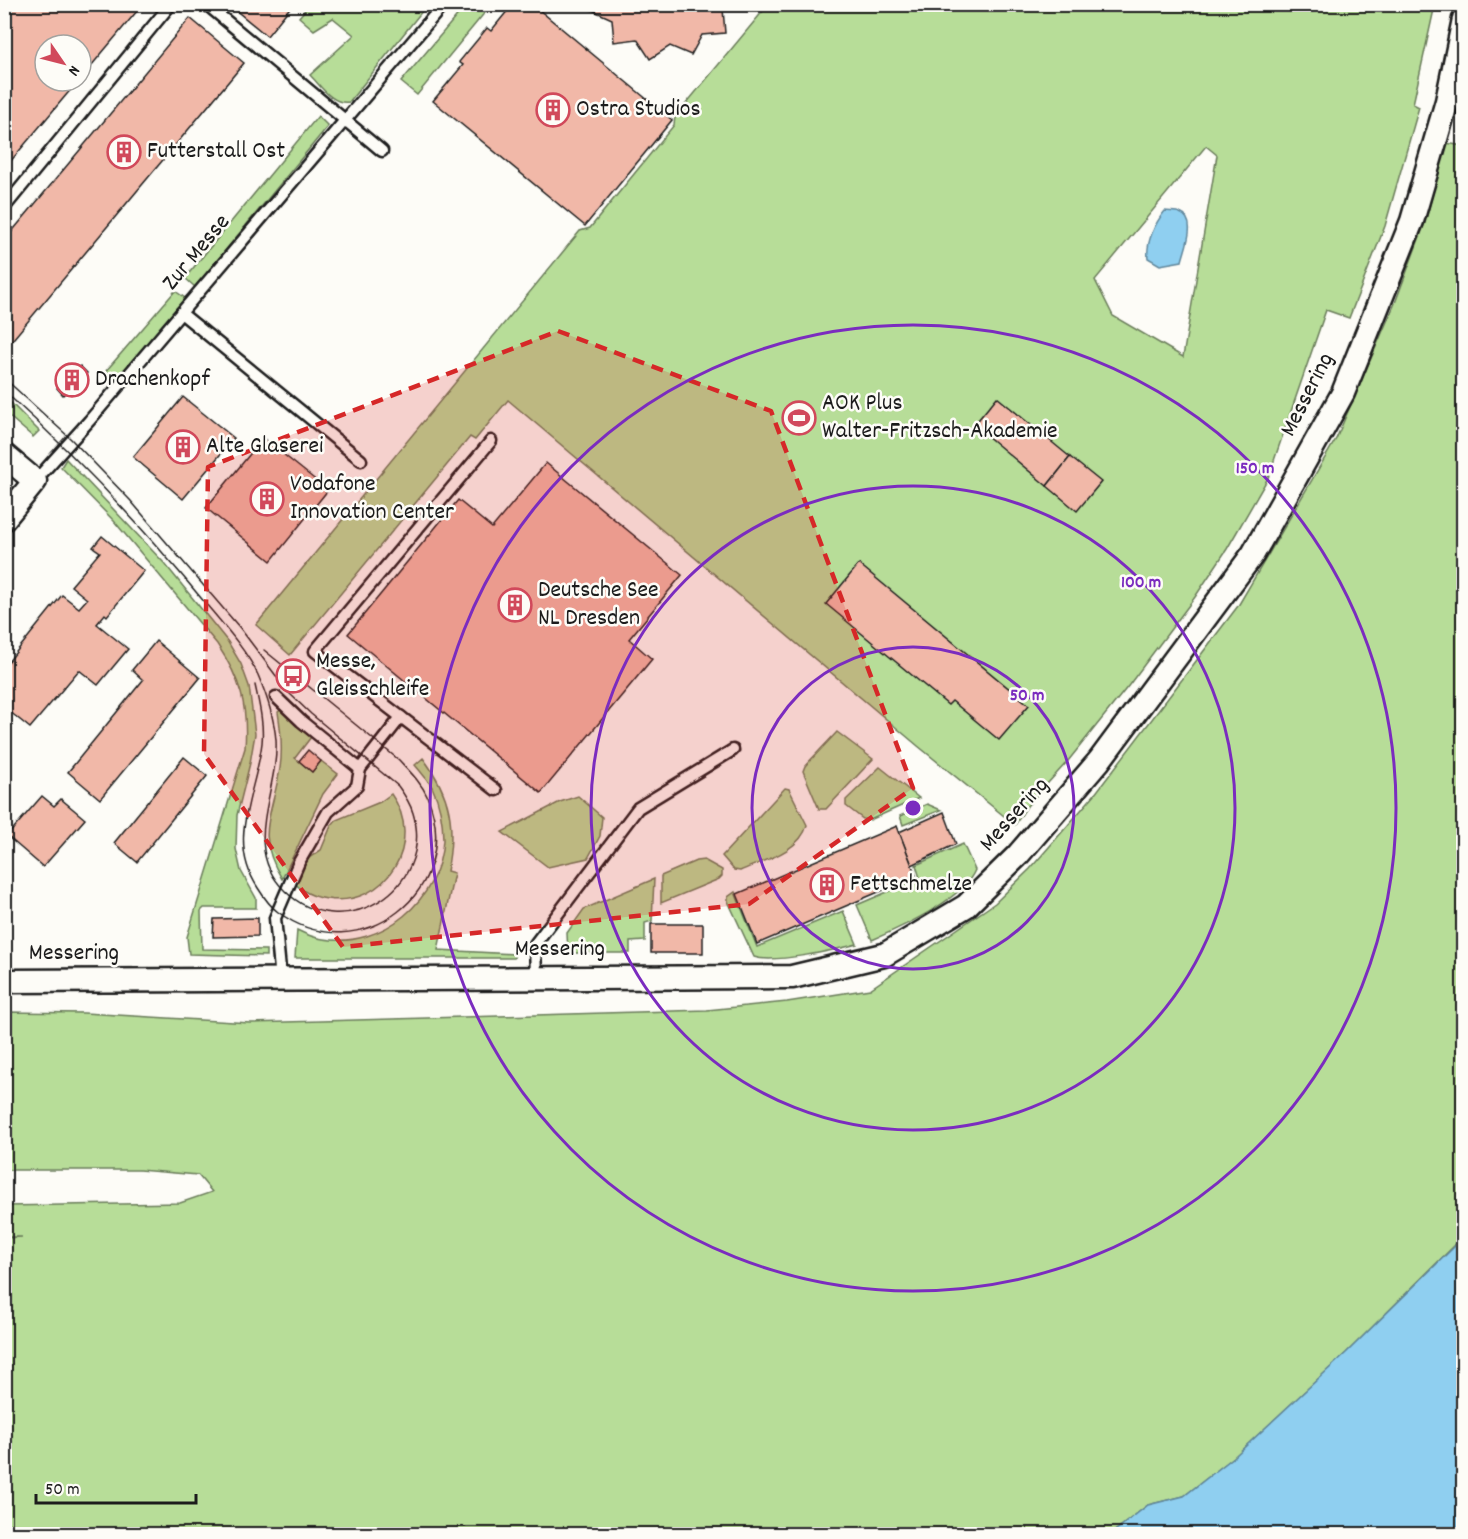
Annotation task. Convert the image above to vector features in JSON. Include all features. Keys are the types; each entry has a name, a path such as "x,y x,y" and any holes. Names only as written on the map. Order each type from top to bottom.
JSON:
{"street":[{"name":"Messering","path":"4,981 792,976 884,955 966,906 1017,856 1099,761 1253,554 1343,393 1412,221 1447,101 1464,19"},
{"path":"4,455 35,481 4,519"}],"lane":[{"path":"4,208 171,4"},
{"path":"206,4 382,151"},
{"name":"Zur Messe","path":"35,481 90,421 444,4"},
{"path":"181,313 361,460"},
{"path":"491,441 315,651 496,790"},
{"path":"276,697 301,721 360,769"},
{"path":"281,980 275,918 277,911 304,852 328,812 357,786 360,769 401,717"},
{"path":"536,977 535,944 638,808 733,750"}],"highlighted area":[{"path":"558,331 771,411 913,788 749,904 343,947 204,754 208,467"}],"green space":[{"path":"310,4 427,5 349,102 343,102 327,94 310,75 354,35 333,18 314,30 299,17"},
{"path":"466,5 491,5 417,95 401,82"},
{"name":"AOK Plus Walter-Fritzsch-Akademie","path":"768,5 1435,5 1413,104 1419,107 1385,226 1349,318 1326,310 1268,478 1227,549 1195,597 1129,685 1068,761 1027,806 1015,825 508,400 475,440 470,437 290,655 256,625 580,231 590,228 674,125 675,117","holes":["1206,146 1217,155 1183,357 1113,316 1095,280"]},
{"path":"318,116 328,126 195,287 185,278"},
{"path":"1446,143 1463,146 1463,1235 1346,1353 1234,1457 1184,1496 1148,1505 1111,1534 5,1534 4,1238 22,1237 5,1237 5,1206 180,1203 212,1192 198,1175 139,1170 5,1170 5,1012 84,1013 250,1023 707,1010 787,1002 870,989 995,903 1030,869 1095,794 1238,606 1336,439 1395,303 1425,223"},
{"path":"175,291 185,298 118,380 106,371"},
{"path":"5,397 39,431 33,437 5,413"},
{"path":"66,459 165,564 228,642 241,664 249,686 255,734 237,815 236,849 241,871 256,898 256,908 204,908 201,911 202,949 266,950 266,956 189,954 187,937 245,748 244,706 237,681 217,644 114,521 61,467"},
{"path":"282,709 311,737 295,758 312,772 321,761 338,774 323,794 282,879 269,849 267,836 281,761 278,712"},
{"path":"837,732 873,759 826,809 819,809 803,771"},
{"path":"423,758 440,785 451,825 447,871 454,873 438,950 514,954 514,958 295,958 297,930 323,939 345,940 366,936 386,928 404,916 431,882 439,862 443,833 435,793 415,765"},
{"path":"880,767 919,798 870,820 863,819 846,806 846,800"},
{"path":"785,788 789,789 807,825 803,834 789,849 740,871 734,870 722,856"},
{"path":"391,794 401,813 404,832 402,851 394,868 382,882 367,893 348,899 318,897 305,892 295,883 304,861 321,850 336,820 380,802"},
{"path":"578,796 602,817 600,836 588,858 548,867 502,832 560,802"},
{"path":"927,804 941,810 903,825 900,816"},
{"path":"963,844 975,870 968,881 945,902 872,940 857,905 920,878 916,865"},
{"path":"704,860 722,870 722,876 661,903 661,876 696,861"},
{"path":"654,879 652,921 645,923 645,941 630,942 630,953 568,953 567,933 584,909"},
{"path":"735,892 757,947 843,911 857,944 789,958 754,957 728,901 728,897"}],"water":[{"path":"1165,211 1178,212 1185,217 1188,222 1189,235 1182,261 1160,265 1148,258 1148,246 1152,233"},
{"path":"1463,1235 1463,1534 1111,1534 1148,1505 1184,1496 1234,1457 1346,1353 1454,1247"}],"building":[{"path":"4,4 143,4 93,64 93,33 33,33 33,93 68,93 4,169"},
{"path":"228,4 293,4 267,36"},
{"name":"Ostra Studios","path":"513,4 532,4 672,120 585,226 433,101 463,65 459,62 487,28 491,31"},
{"path":"592,4 730,4 723,9 725,33 702,35 691,55 670,46 650,59 637,39 614,42 612,19 590,9"},
{"name":"Futterstall Ost","path":"190,18 244,63 4,350 4,241"},
{"name":"Drachenkopf","path":"80,366 87,373 63,395 57,388"},
{"name":"Alte Glaserei","path":"183,397 234,438 183,499 133,457"},
{"path":"997,397 1070,457 1047,486 974,425"},
{"name":"Vodafone Innovation Center","path":"263,438 328,490 271,561 206,508"},
{"path":"1070,457 1101,482 1077,511 1047,486"},
{"name":"Deutsche See NL Dresden","path":"546,463 682,575 629,639 652,659 541,793 348,634 458,500 492,528"},
{"path":"102,536 144,571 107,616 105,614 97,624 128,649 98,685 79,670 30,728 4,707 4,667 62,595 79,608 87,599 71,586 100,552 93,547"},
{"path":"859,564 1029,705 999,740 952,701 948,705 826,604"},
{"path":"156,641 200,678 100,799 68,772 143,680 132,670"},
{"path":"308,750 321,761 312,772 299,761"},
{"path":"184,757 207,776 137,862 114,843"},
{"path":"42,796 54,806 61,799 85,819 43,867 7,836"},
{"path":"944,812 956,844 912,865 899,832"},
{"name":"Fettschmelze","path":"897,826 916,876 757,944 737,894"},
{"path":"258,918 258,936 213,937 214,919"},
{"path":"651,924 703,924 703,953 651,953"}],"tram line":[{"path":"4,378 71,439 130,500 240,628 289,693 398,786 409,802 413,813 416,840 411,865 398,885 379,901 357,911 332,913 308,907 285,891 272,874 265,856 263,838 276,740 270,707 253,665 224,625 131,517 56,440 4,391"},
{"path":"255,685 261,714 262,743 244,834 244,852 249,870 264,898 272,907 309,928 341,933 371,927 398,912 419,890 432,862 435,830 427,796 418,781 399,760 264,650"}],"place":[{"name":"Ostra Studios","path":"553,110"},
{"name":"Futterstall Ost","path":"124,152"},
{"name":"Drachenkopf","path":"72,380"},
{"name":"AOK Plus Walter-Fritzsch-Akademie","path":"799,418"},
{"name":"Alte Glaserei","path":"183,447"},
{"name":"Vodafone Innovation Center","path":"267,499"},
{"name":"Deutsche See NL Dresden","path":"515,605"},
{"name":"Messe, Gleisschleife","path":"293,676"},
{"name":"Fettschmelze","path":"827,885"}]}
